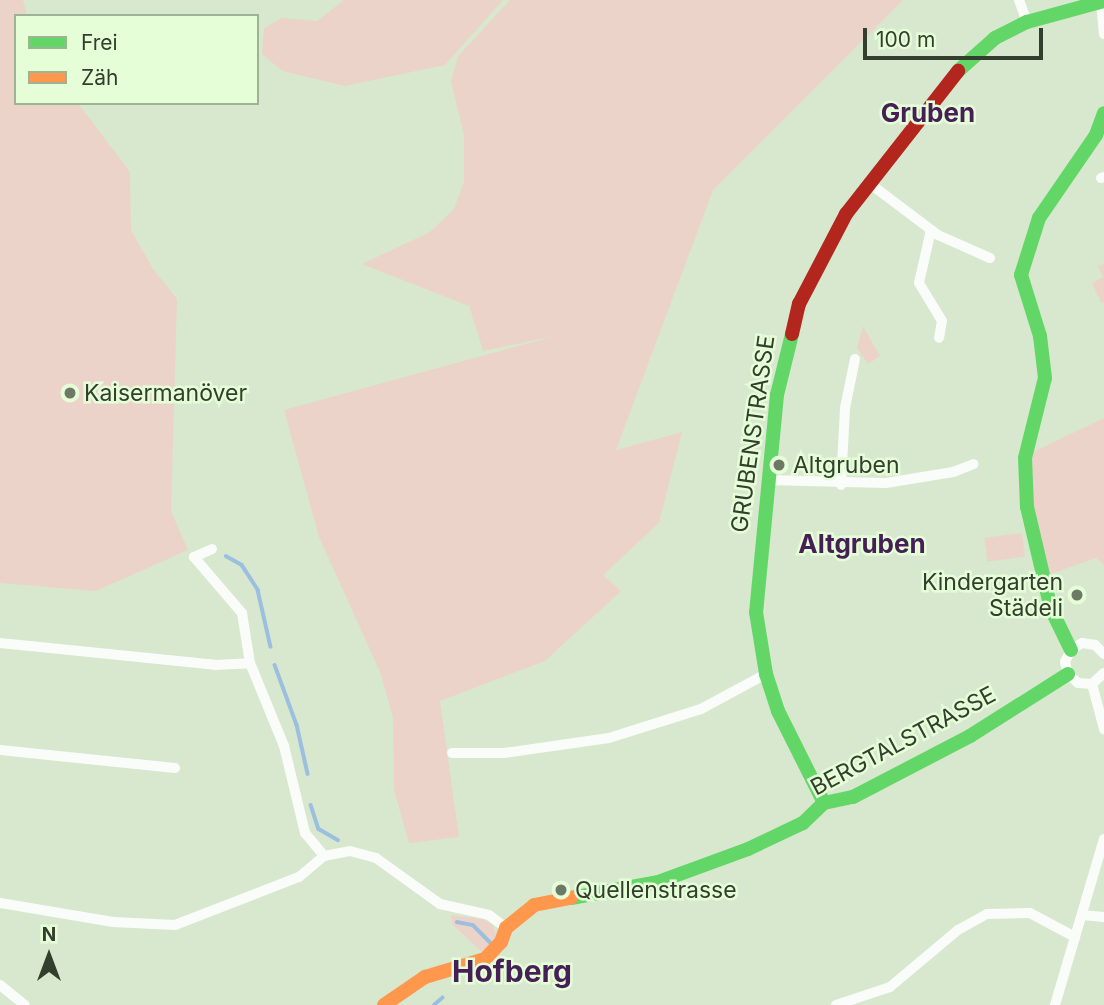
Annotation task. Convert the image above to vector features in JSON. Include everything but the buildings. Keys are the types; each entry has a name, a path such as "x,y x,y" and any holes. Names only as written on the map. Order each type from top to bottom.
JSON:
{"street":[{"path":"1019,0 1027,22"},
{"path":"1102,1 1104,34"},
{"name":"GRUBENSTRASSE","path":"824,803 785,729 766,674 756,590 781,370 799,304 827,244 869,183 948,79 995,38 1027,22 1102,1"},
{"path":"1071,650 1051,609 1025,496 1025,458 1045,370 1021,275 1039,218 1096,135 1104,113"},
{"path":"869,183 931,230 971,253 990,258"},
{"path":"931,230 919,283 942,320 939,338"},
{"path":"841,485 845,408 855,359"},
{"path":"767,480 841,485 922,478 974,464"},
{"path":"212,549 194,557 211,582 238,605 250,663 284,746 305,833 324,856"},
{"path":"0,643 215,665 250,663"},
{"path":"1104,654 1089,643 1071,650 1065,662 1068,674 1078,683 1092,684 1104,673"},
{"path":"452,753 553,748 616,736 702,709 766,674"},
{"name":"BERGTALSTRASSE","path":"384,1005 425,977 485,960 501,942 506,928 544,901 658,882 703,868 803,823 824,803 853,797 915,765 1068,674"},
{"path":"1092,684 1104,729"},
{"path":"0,750 175,768"},
{"path":"1055,1005 1104,839"},
{"path":"0,903 113,922 175,925 299,877 324,856 350,851 368,855 440,904 489,915 506,928"},
{"path":"836,1005 890,987 958,930 987,914 1030,913 1075,936"},
{"path":"1082,915 1104,917"},
{"path":"0,985 25,1005"}],"shaded area":[{"path":"0,0 23,0 26,14 14,14 14,105 80,105 130,172 131,230 153,269 177,299 171,511 188,550 96,591 0,583"},
{"path":"344,0 503,0 445,65 345,86 282,71 262,54 264,28 282,18 317,21"},
{"path":"510,0 903,0 713,190 616,450 682,432 659,523 603,575 621,591 545,661 440,701 459,837 409,843 394,790 393,717 380,672 319,537 284,410 555,336 483,351 469,306 362,264 430,232 454,209 464,182 464,136 451,81 458,56"},
{"path":"1104,264 1104,302 1101,303 1092,283 1103,277 1098,266"},
{"path":"863,326 880,356 868,364 857,348"},
{"path":"1104,418 1104,565 1096,558 1045,576 1028,504 1033,452"},
{"path":"1022,533 1025,557 987,561 984,538"},
{"path":"451,915 483,919 493,925 496,935 484,954 452,924"}],"waterway":[{"path":"226,556 242,565 258,590 271,647"},
{"path":"275,665 297,725 308,774"},
{"path":"311,805 319,829 338,840"},
{"path":"457,922 473,925 490,942"},
{"path":"434,1005 442,998"}],"traffic: fast":[{"path":"958,71 995,38 1027,22 1104,1"},
{"path":"1071,650 1051,609 1027,507 1025,458 1045,378 1040,336 1021,275 1039,218 1096,135 1104,113"},
{"path":"792,334 777,395 756,612 766,674 778,711 824,803"},
{"path":"571,898 658,882 748,849 803,823 824,803 853,797 970,736 1068,674"}],"traffic: slow":[{"path":"384,1005 425,977 485,959 501,942 506,928 534,905 571,898"}],"traffic: jam":[{"path":"792,334 799,304 846,214 958,71"}],"place":[{"name":"Kaisermanöver","path":"70,393"},
{"name":"Altgruben","path":"779,465"},
{"name":"Kindergarten Städeli","path":"1077,595"},
{"name":"Quellenstrasse","path":"561,890"}],"district":[{"name":"Gruben","path":"928,113"},
{"name":"Altgruben","path":"862,544"},
{"name":"Hofberg","path":"512,971"}]}
